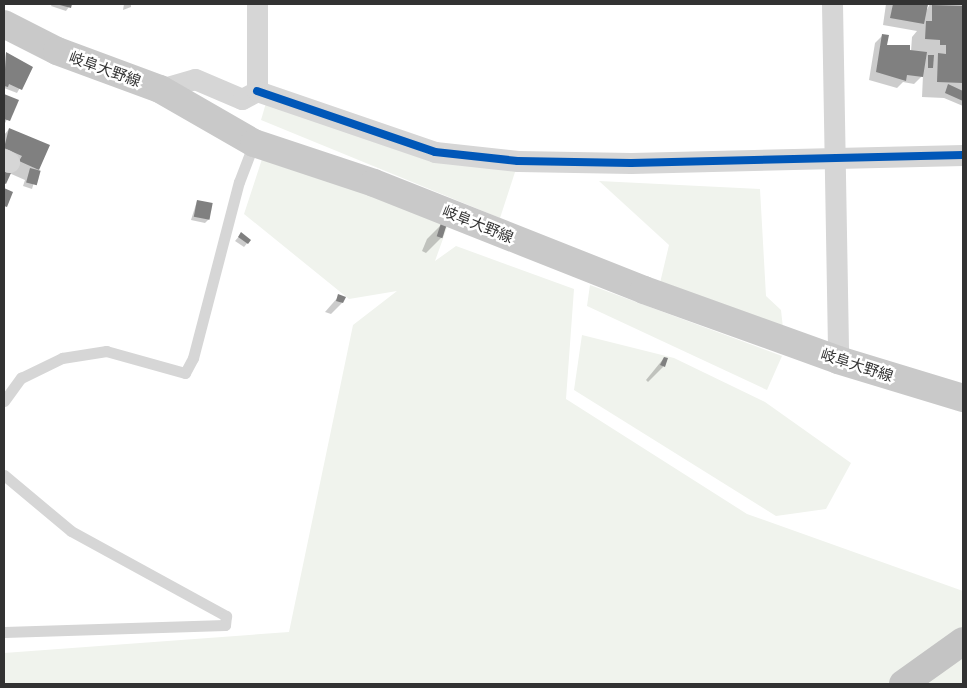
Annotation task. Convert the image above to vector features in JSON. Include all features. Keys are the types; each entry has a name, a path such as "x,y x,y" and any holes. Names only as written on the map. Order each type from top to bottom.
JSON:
{"highway":[{"path":"903,684 963,641"}],"main road":[{"name":"岐阜大野線","path":"4,24 57,51 160,89 254,143 374,183 644,290 838,360 963,398"}],"street":[{"path":"256,4 257,91"},
{"path":"832,4 838,360"},
{"path":"160,89 195,79 242,99 257,91 435,152 518,161 592,163 963,155"}],"lane":[{"path":"4,401 21,378 62,358 106,351 185,373 193,358 239,182 254,143"},
{"path":"4,474 71,531 226,616 225,625 4,632"}],"shaded area":[{"path":"266,103 516,169 500,218 261,120"},
{"path":"264,153 449,222 435,261 456,246 574,289 566,399 747,514 963,591 963,684 4,684 4,653 289,632 353,325 397,291 349,299 244,214"},
{"path":"599,181 760,189 766,296 781,310 783,328 660,283 669,245"},
{"path":"590,285 782,356 767,390 587,306"},
{"path":"582,335 674,358 765,402 851,463 826,509 776,516 574,390"}],"building":[{"path":"56,4 72,4 71,8"},
{"path":"893,4 928,4 924,24 890,18"},
{"path":"932,5 963,6 963,83 937,82 938,53 946,54 946,45 940,45 940,40 925,39 926,21 932,21"},
{"path":"882,34 889,35 887,45 910,45 910,50 927,52 923,77 907,75 906,81 876,72"},
{"path":"6,52 33,67 22,90 9,84 8,87 4,86"},
{"path":"928,55 934,55 933,68 928,68"},
{"path":"948,84 963,91 963,101 945,93"},
{"path":"4,94 19,100 10,121 4,119"},
{"path":"9,128 50,145 39,170 19,161 22,156 4,148"},
{"path":"30,168 41,171 37,185 26,182"},
{"path":"4,170 11,173 6,184 4,183"},
{"path":"4,188 13,192 7,207 4,206"},
{"path":"197,200 213,203 209,220 194,217"},
{"path":"441,223 447,225 442,238 437,236"},
{"path":"241,232 251,240 248,244 238,237"},
{"path":"338,294 346,297 343,303 336,301"},
{"path":"664,357 668,358 665,367 660,365"}],"cycle path":[{"path":"257,91 435,152 518,161 631,163 963,155"}]}
